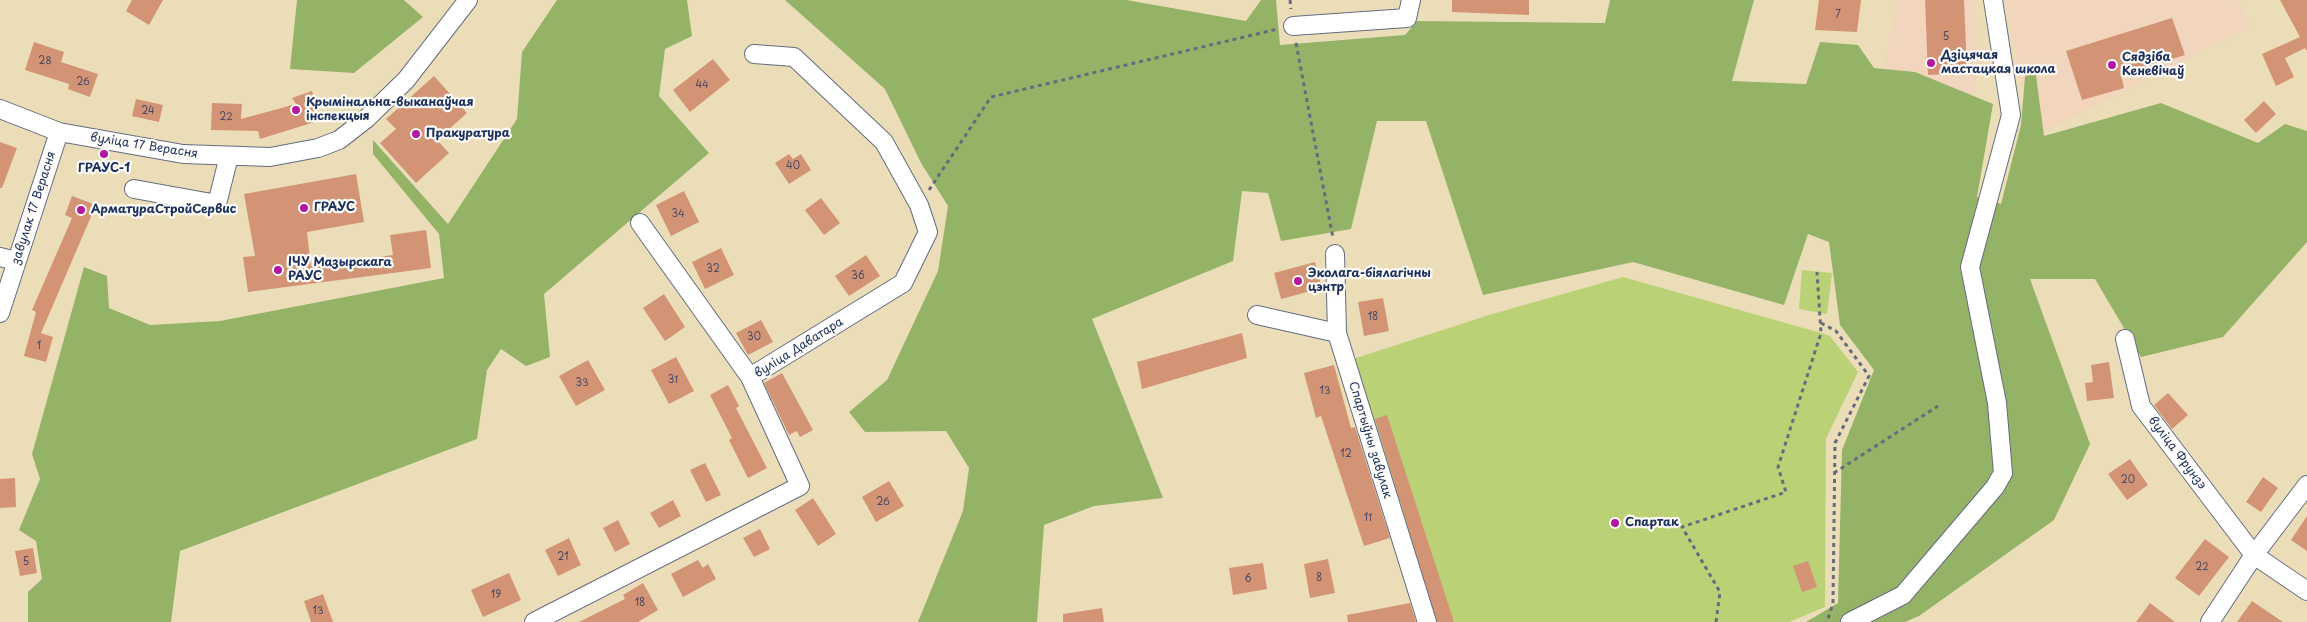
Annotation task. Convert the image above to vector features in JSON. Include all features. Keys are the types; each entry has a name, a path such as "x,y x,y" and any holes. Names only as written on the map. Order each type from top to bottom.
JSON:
{"street":[{"name":"вуліца 17 Верасня","path":"0,109 59,132 183,154 270,157 318,148 339,140 366,119 406,80 468,0"},
{"path":"1293,26 1407,18 1411,0"},
{"path":"1850,622 1903,595 1995,487 2003,473 1997,403 1970,267 2011,115 1993,0"},
{"name":"вуліца Даватара","path":"534,622 800,486 750,378 903,284 928,232 919,205 884,142 794,57 754,54"},
{"name":"завулак 17 Верасня","path":"0,313 8,259 59,132"},
{"path":"134,189 217,204 229,156"},
{"path":"640,223 750,378"},
{"name":"Спартыўны завулак","path":"1335,254 1337,333 1427,622"},
{"path":"1257,315 1337,333"},
{"name":"вуліца Фрунзэ","path":"2125,339 2141,406 2254,555 2307,591"},
{"path":"2210,622 2254,555 2307,485"}],"path":[{"path":"1290,0 1293,26 1335,254"},
{"path":"919,205 991,97 1293,26"},
{"path":"1716,622 1720,592 1682,527 1786,492 1778,467 1821,333 1818,272"},
{"path":"1821,323 1836,331 1868,376 1835,443 1833,604 1827,622"},
{"path":"1834,473 1938,406"}],"shaded area":[{"name":"Дзіцячая мастацкая школа","path":"1896,0 1975,0 1978,45 1973,140 1882,81"},
{"path":"2004,0 2238,0 2251,27 2033,137"}],"green space":[{"path":"297,0 404,0 423,17 354,73 290,69"},
{"path":"557,0 687,0 692,36 665,49 659,96 709,153 544,294 550,357 526,366 501,349 487,370 477,439 180,551 171,622 28,622 28,592 42,579 36,541 19,530 40,479 32,454 84,267 107,276 109,308 150,325 220,321 444,278 439,234 373,154 373,140 448,224 517,119 522,52"},
{"path":"785,0 1126,0 1246,21 1261,0 1276,0 1280,45 1405,35 1417,21 1605,23 1610,0 1754,0 1732,81 1806,84 1820,42 1858,45 1874,68 1915,72 1993,104 1977,197 2001,204 2021,125 2026,65 2035,68 2044,136 2161,103 2258,143 2285,124 2307,131 2307,242 2223,337 2141,357 2095,279 2030,279 2090,444 2054,520 1919,616 1905,622 1806,622 1838,603 1842,450 1874,370 1840,325 1829,242 1808,234 1784,305 1633,262 1483,295 1426,121 1377,121 1351,229 1281,241 1268,193 1242,191 1233,261 1092,319 1163,498 1094,506 1044,525 1037,622 918,622 963,511 969,468 946,431 865,432 849,412 887,380 938,271 948,206 921,163 885,89"},
{"path":"1802,270 1832,273 1827,314 1799,309"},
{"name":"Спартак","path":"1623,277 1830,336 1858,372 1826,439 1825,607 1789,622 1435,622 1353,359 1489,315"}],"building":[{"path":"132,0 163,0 149,25 126,11"},
{"path":"1452,0 1529,0 1529,15 1452,12"},
{"path":"1819,0 1861,0 1857,32 1815,30"},
{"path":"1925,0 1964,0 1967,73 1928,75"},
{"path":"2280,0 2307,0 2307,51 2305,48 2285,58 2294,77 2276,86 2262,54 2300,37"},
{"name":"Сядзіба Кеневічаў","path":"2172,18 2185,55 2121,75 2124,88 2082,100 2066,51"},
{"path":"34,42 64,52 61,62 98,74 90,97 68,89 69,84 25,70"},
{"path":"713,59 730,80 690,112 673,90"},
{"name":"Пракуратура","path":"434,76 467,113 437,140 449,153 416,183 380,143 396,129 386,119"},
{"name":"Крымінальна-выканаўчая інспекцыя","path":"312,91 321,120 260,139 258,131 211,130 212,103 242,104 241,119 296,104 292,98"},
{"path":"136,99 163,105 159,122 132,116"},
{"path":"2264,101 2276,114 2256,133 2244,120"},
{"path":"0,142 17,148 2,188 0,188"},
{"path":"789,154 793,159 801,154 811,170 789,184 775,163"},
{"path":"356,174 364,222 307,232 311,266 393,255 390,235 426,230 431,268 248,292 243,257 255,256 244,194"},
{"path":"684,191 699,222 671,236 656,205"},
{"path":"72,196 96,205 41,333 53,337 46,362 24,356 36,312 32,310 72,218 65,215"},
{"path":"821,198 840,223 824,235 805,210"},
{"path":"721,248 734,275 705,289 692,262"},
{"path":"866,255 880,276 849,296 835,276"},
{"name":"Эколага-біялагічны цэнтр","path":"1315,262 1322,288 1281,299 1274,273"},
{"path":"664,294 685,327 665,341 643,308"},
{"path":"1383,298 1389,331 1364,336 1358,302"},
{"path":"761,320 773,342 748,355 736,333"},
{"path":"1242,333 1247,358 1142,389 1137,362"},
{"path":"676,357 694,391 669,404 651,370"},
{"path":"588,360 605,390 576,406 559,376"},
{"path":"2109,362 2114,398 2087,401 2085,383 2093,382 2091,365"},
{"path":"1334,365 1351,428 1355,427 1390,538 1364,546 1321,416 1316,418 1304,373"},
{"path":"782,373 813,430 800,437 797,431 789,435 764,383"},
{"path":"728,385 739,406 736,408 767,468 748,478 729,440 732,438 710,395"},
{"path":"2168,393 2188,415 2172,429 2154,405"},
{"path":"1387,415 1454,622 1437,622 1375,419"},
{"path":"2130,459 2148,485 2127,500 2108,474"},
{"path":"705,463 721,495 706,502 690,470"},
{"path":"2263,477 2278,488 2261,512 2246,502"},
{"path":"15,478 16,507 0,508 0,479"},
{"path":"889,481 904,506 876,522 862,497"},
{"path":"813,498 836,534 818,546 795,510"},
{"path":"673,500 681,516 659,528 650,513"},
{"path":"2307,516 2307,551 2291,540"},
{"path":"618,520 630,544 615,552 603,528"},
{"path":"760,529 770,549 754,557 743,538"},
{"path":"569,538 581,565 558,576 545,550"},
{"path":"2205,539 2229,557 2199,596 2175,578"},
{"path":"33,548 37,573 20,576 15,551"},
{"path":"1328,559 1335,593 1310,598 1304,564"},
{"path":"698,560 703,568 708,564 716,579 683,597 671,574"},
{"path":"1808,561 1817,587 1802,592 1793,566"},
{"path":"1263,563 1267,589 1233,595 1229,568"},
{"path":"509,573 521,600 483,617 471,590"},
{"path":"643,583 658,610 638,622 579,622 625,599 623,595"},
{"path":"323,594 333,622 311,622 304,601"},
{"path":"2252,601 2283,622 2237,622"},
{"path":"1410,603 1416,622 1348,622 1347,615"},
{"path":"2150,603 2175,622 2136,622"},
{"path":"1102,608 1104,622 1063,622 1063,614"}],"place":[{"name":"Дзіцячая мастацкая школа","path":"1931,63"},
{"name":"Сядзіба Кеневічаў","path":"2112,65"},
{"name":"Крымінальна-выканаўчая інспекцыя","path":"296,110"},
{"name":"Пракуратура","path":"416,134"},
{"name":"ГРАУС-1","path":"104,154"},
{"name":"ГРАУС","path":"304,208"},
{"name":"АрматураСтройСервис","path":"81,210"},
{"name":"ІЧУ Мазырскага РАУС","path":"278,270"},
{"name":"Эколага-біялагічны цэнтр","path":"1298,281"},
{"name":"Спартак","path":"1615,523"}]}
